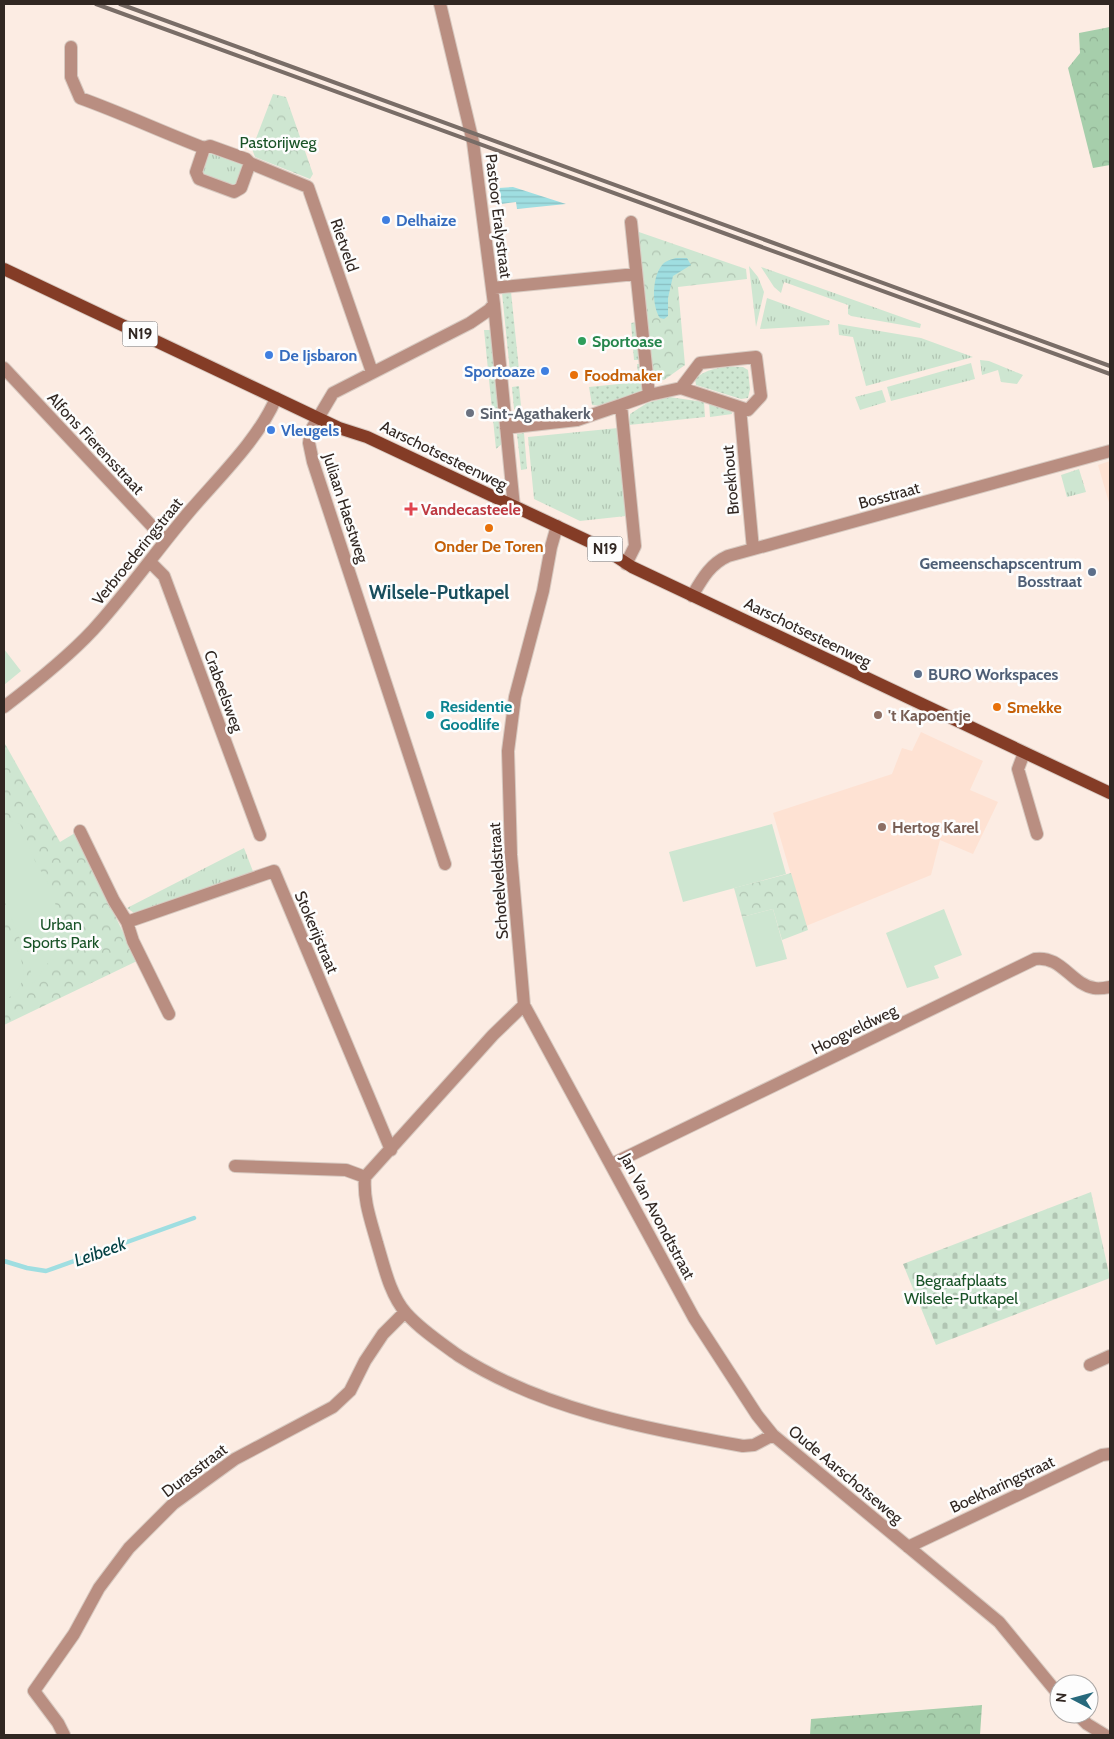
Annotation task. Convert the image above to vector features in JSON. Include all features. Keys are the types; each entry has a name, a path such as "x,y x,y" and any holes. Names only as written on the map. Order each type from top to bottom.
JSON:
{"main road":[{"name":"Aarschotsesteenweg","path":"4,269 317,418 339,428 367,436 557,526 603,548 626,564 692,596 1110,793"}],"street":[{"name":"Pastoor Eralystraat","path":"440,4 471,132 494,304 514,507"},
{"name":"Rietveld","path":"71,47 71,77 80,98 132,117 145,126 204,148 210,146 246,159 250,163 308,187 372,372"},
{"path":"204,148 196,172 199,180 234,192 241,188 250,163"},
{"path":"631,222 648,395"},
{"path":"492,288 636,274"},
{"path":"317,418 333,393 470,322 489,310 494,304"},
{"path":"506,428 577,420 648,395 681,388 748,410 761,396 756,357 700,363 681,388"},
{"name":"Alfons Fierensstraat","path":"4,368 165,540"},
{"name":"Verbroederingstraat","path":"4,707 92,631 150,562 165,540 245,446 271,411 276,398"},
{"path":"622,405 635,546 626,564"},
{"name":"Broekhout","path":"740,408 753,549"},
{"name":"Juliaan Haestweg","path":"317,418 311,430 309,443 313,462 444,864"},
{"name":"Bosstraat","path":"692,596 706,573 716,563 728,556 1110,450"},
{"name":"Schotelveldstraat","path":"524,1005 511,855 508,751 515,698 543,591 557,526"},
{"name":"Crabeelsweg","path":"150,562 164,576 260,835"},
{"path":"1024,753 1018,769 1037,834"},
{"path":"80,831 114,901 127,922 133,941 169,1014"},
{"name":"Stokerijstraat","path":"127,922 274,871 391,1150"},
{"name":"Hoogveldweg","path":"612,1164 1035,959 1053,961 1085,985 1096,989 1110,987"},
{"path":"235,1166 346,1170 365,1177 493,1034 524,1005"},
{"name":"Jan Van Avondtstraat","path":"524,1005 694,1318 757,1415 773,1436"},
{"name":"Oude Aarschotseweg","path":"365,1177 363,1194 391,1286 405,1312 421,1328 484,1372 530,1394 632,1425 743,1446 754,1445 773,1436 999,1622 1049,1683"},
{"name":"Durasstraat","path":"64,1735 58,1723 34,1691 74,1634 98,1588 129,1548 173,1504 235,1458 333,1407 350,1390 365,1361 384,1334 405,1312"},
{"path":"1090,1365 1110,1356"},
{"name":"Boekharingstraat","path":"908,1546 1102,1455 1110,1454"},
{"path":"1087,1724 1105,1735"}],"shaded area":[{"path":"1110,461 1110,506 1098,465"},
{"name":"Hertog Karel","path":"921,732 983,761 970,790 998,802 973,854 940,840 931,875 806,926 773,813 892,774 902,748 912,751"}],"green space":[{"path":"1110,27 1110,165 1093,168 1068,68 1080,53 1079,33"},
{"name":"Pastorijweg","path":"273,94 286,97 313,174 310,179 255,157 252,149"},
{"path":"210,153 241,163 243,166 239,183 232,186 203,176 201,166"},
{"path":"636,231 746,269 747,279 678,287 685,365 664,380 652,380"},
{"path":"749,266 758,277 764,292 756,327"},
{"path":"761,267 921,324 920,328 851,316 848,314 848,305 784,282 781,293 774,287"},
{"path":"511,292 519,370 510,371 502,293"},
{"path":"767,298 830,321 829,325 760,329"},
{"path":"637,322 641,360 634,360 631,323"},
{"path":"838,324 921,338 973,357 866,386 853,337 839,335"},
{"path":"484,330 492,330 504,442 496,449"},
{"path":"980,360 989,361 1023,375 1017,384 1001,382 998,370 982,375"},
{"path":"971,363 975,379 891,401 887,387"},
{"path":"637,364 641,364 644,390 602,406 592,405 589,387 639,382"},
{"path":"724,367 743,367 748,370 750,389 748,398 741,399 696,385 695,379 705,372"},
{"path":"519,386 522,415 514,409 512,387"},
{"path":"882,390 886,402 860,410 855,397"},
{"path":"669,397 704,402 705,417 629,425 630,414 647,403"},
{"path":"709,402 731,411 732,414 710,417"},
{"path":"618,428 626,516 580,521 534,499 528,437"},
{"path":"524,433 527,469 521,470 517,434"},
{"path":"1079,469 1086,492 1067,497 1061,475"},
{"path":"4,649 21,671 4,685"},
{"name":"Urban Sports Park","path":"4,742 60,842 75,833 137,961 4,1025"},
{"path":"4,819 20,824 35,861 49,885 61,921 70,935 72,950 62,957 50,960 33,984 29,961 4,900"},
{"path":"772,824 786,874 683,902 669,852"},
{"path":"244,848 254,874 143,913 134,913 127,908"},
{"path":"791,873 808,930 782,940 773,909 742,917 734,888"},
{"path":"773,909 787,959 756,967 742,917"},
{"path":"944,909 962,955 934,966 939,978 907,988 886,933"},
{"path":"8,933 11,933 22,962 23,978 20,986 4,1001 4,941"},
{"name":"Begraafplaats Wilsele-Putkapel","path":"1091,1192 1110,1278 936,1345 903,1264"},
{"path":"982,1705 980,1735 810,1735 811,1719"}],"water":[{"path":"513,187 566,204 517,209 516,202 501,204 499,188"},
{"path":"676,258 687,258 691,265 673,276 668,298 668,316 664,319 660,318 657,313 654,301 654,286 657,273 663,264"}],"waterway":[{"name":"Leibeek","path":"4,1261 46,1271 194,1218"}],"railway":[{"path":"96,4 1110,374"},
{"path":"120,4 1110,366"}],"place":[{"name":"Delhaize","path":"386,220"},
{"name":"Sportoase","path":"582,341"},
{"name":"De Ijsbaron","path":"269,355"},
{"name":"Sportoaze","path":"545,371"},
{"name":"Foodmaker","path":"574,375"},
{"name":"Sint-Agathakerk","path":"470,413"},
{"name":"Vleugels","path":"271,430"},
{"name":"Vandecasteele","path":"411,509"},
{"name":"Onder De Toren","path":"489,528"},
{"name":"Gemeenschapscentrum Bosstraat","path":"1092,572"},
{"name":"BURO Workspaces","path":"918,674"},
{"name":"Smekke","path":"997,707"},
{"name":"Residentie Goodlife","path":"430,715"},
{"name":"'t Kapoentje","path":"878,715"},
{"name":"Hertog Karel","path":"882,827"}],"district":[{"name":"Wilsele-Putkapel","path":"439,592"}]}
